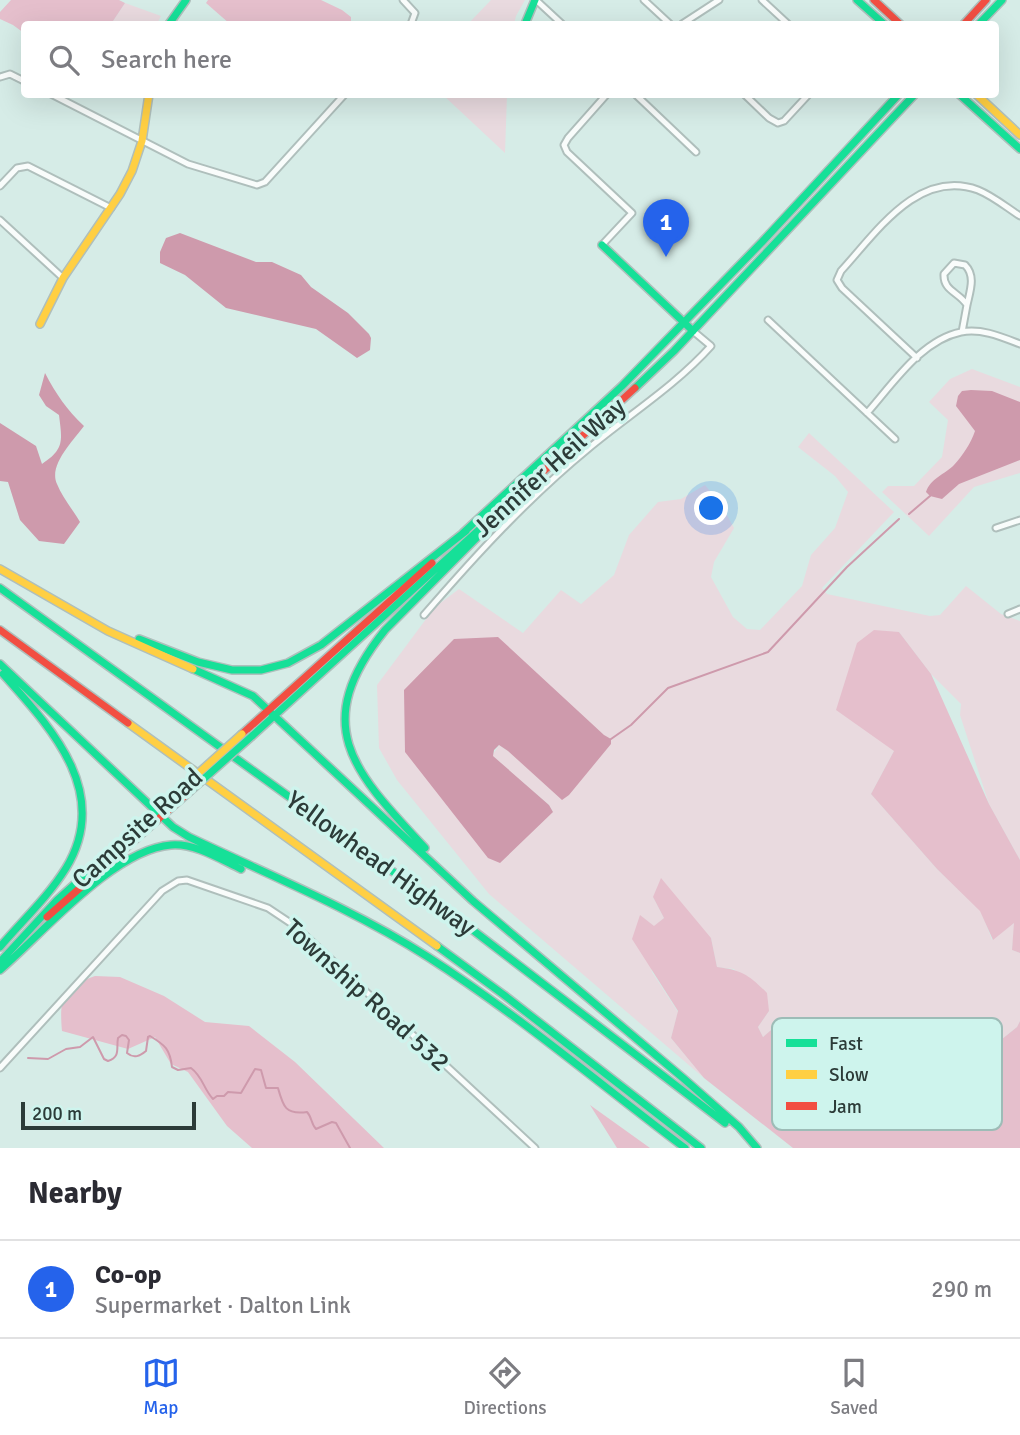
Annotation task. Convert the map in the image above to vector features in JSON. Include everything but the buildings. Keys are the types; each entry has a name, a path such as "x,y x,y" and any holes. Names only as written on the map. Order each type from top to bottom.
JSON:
{"main road":[{"path":"171,21 186,0"},
{"path":"526,21 536,0"},
{"path":"858,0 881,21"},
{"path":"874,0 897,21"},
{"path":"967,21 986,0"},
{"path":"982,21 1002,0"},
{"path":"40,324 63,278 111,208 135,164 142,141 148,98"},
{"name":"Jennifer Heil Way","path":"185,790 252,736 272,713 578,429 684,323 896,98"},
{"name":"Jennifer Heil Way","path":"272,713 608,414 693,331 912,98"},
{"path":"908,102 914,98"},
{"path":"962,98 1020,149"},
{"path":"979,98 1020,135"},
{"path":"602,245 693,331"},
{"path":"454,884 442,866 364,779 349,746 346,702 356,668 376,637 515,499"},
{"path":"71,611 207,665 232,670 274,667 299,658 321,645 466,531"},
{"path":"0,569 129,641 253,696 514,938 702,1094 739,1128 756,1148"},
{"name":"Yellowhead Highway","path":"0,588 523,966 756,1148"},
{"name":"Yellowhead Highway","path":"0,630 493,986 701,1148"},
{"path":"0,664 158,814 189,837 388,933 435,962 488,998 685,1148"},
{"path":"0,671 63,744 75,768 82,805 76,844 64,870 0,947"},
{"name":"Campsite Road","path":"0,962 57,900 185,790 242,734 272,713"},
{"path":"0,970 83,895 131,858 155,847 185,847 311,895"}],"street":[{"path":"403,0 415,13 412,21"},
{"path":"536,0 559,21"},
{"path":"644,0 667,21"},
{"path":"687,21 719,0"},
{"path":"762,0 785,21"},
{"path":"0,77 10,74 21,80"},
{"path":"59,98 188,164 261,185 341,98"},
{"path":"602,245 632,213 567,152 564,145 603,98"},
{"path":"639,98 696,152"},
{"path":"748,98 778,123 784,121 805,98"},
{"path":"0,186 17,168 28,166 111,208"},
{"path":"917,358 842,288 838,280 841,271 903,205 932,189 952,186 973,189 986,194 1020,216"},
{"path":"0,220 63,278"},
{"path":"962,332 972,282 971,273 965,265 954,264 944,274 945,284 960,295 967,305"},
{"path":"768,320 895,439"},
{"name":"Jennifer Heil Way","path":"424,615 540,491 588,449 679,378 711,346 693,331"},
{"path":"867,413 917,358 945,338 962,332 991,333 1020,344"},
{"path":"996,528 1020,520"},
{"path":"1008,614 1020,610"},
{"name":"Township Road 532","path":"0,1068 162,891 178,881 197,882 268,908 295,926 535,1148"}],"shaded area":[{"path":"11,0 119,0 125,3 113,21 21,21 21,31 0,19 0,12"},
{"path":"208,0 321,0 342,10 351,17 351,21 227,21 206,3"},
{"path":"491,0 525,0 515,21 471,21"},
{"path":"125,3 161,16 158,21 113,21"},
{"path":"446,98 507,98 505,153"},
{"path":"180,233 256,262 272,262 301,275 311,287 348,313 369,334 370,350 357,358 316,329 226,308 185,275 160,263 160,252 166,238"},
{"path":"972,369 1020,387 1020,473 974,487 929,536 882,492 888,486 914,486 942,457 948,420 929,402 950,379"},
{"path":"45,373 62,401 84,426 63,453 56,469 55,477 59,489 80,522 64,544 39,541 20,520 8,482 0,481 0,423 36,446 42,464 55,454 58,448 61,438 59,415 46,406 39,395"},
{"path":"962,391 992,391 1020,402 1020,460 959,484 942,499 930,496 926,492 928,487 954,465 975,431 956,406"},
{"path":"809,433 894,512 822,588 827,594 930,616 940,615 966,586 1001,614 1020,621 1020,860 989,804 960,715 961,704 931,674 899,632 894,751 871,794 937,869 981,911 992,940 1015,922 1012,950 1020,953 1020,1021 1017,1027 1002,1039 1002,1018 786,1017 772,1018 772,1029 763,1037 758,1027 769,1011 734,969 717,967 711,938 653,897 664,918 654,927 641,916 652,972 678,1012 671,1038 704,1078 489,894 397,780 379,748 377,685 435,607 459,589 523,633 561,590 581,604 614,575 629,535 658,502 681,499 705,485 721,504 734,528 714,562 711,577 733,617 747,629 760,630 802,586 811,555 835,528 848,492 835,476 798,447","holes":["404,690 611,739 508,751 499,745 492,756 549,805 553,812"]},
{"path":"874,630 899,632 931,674 989,804 1020,860 1020,953 1012,950 1014,923 993,940 980,911 937,869 871,794 894,751 836,710 857,643"},
{"path":"498,637 611,739 611,744 562,800 508,751 499,745 494,750 493,756 549,805 553,812 500,863 488,858 405,752 404,690 454,639"},
{"path":"661,878 711,938 717,967 745,974 767,993 769,1011 758,1027 763,1037 772,1029 772,1130 1002,1130 1002,1039 1017,1027 1020,1021 1020,1148 793,1148 704,1078 671,1038 678,1011 632,939 640,915 654,926 664,918 653,897"},
{"path":"95,976 120,977 164,996 205,1022 249,1026 295,1062 384,1148 252,1148 227,1126 188,1072 171,1064 155,1037 128,1049 62,1031 61,1010 65,995 76,985"},
{"path":"590,1105 650,1148 617,1148"}],"waterway":[{"path":"909,514 930,496"},
{"path":"611,739 631,725 668,688 768,652 847,567 899,519"},
{"path":"28,1058 48,1059 66,1049 80,1047 93,1037 104,1059 108,1061 115,1057 118,1038 122,1035 129,1040 127,1053 137,1056 146,1051 150,1036 166,1048 172,1067 178,1070 191,1068 195,1071 213,1099 228,1092 241,1093 255,1069 261,1070 266,1088 278,1088 286,1108 294,1112 307,1112 316,1129 332,1122 336,1123 350,1148"}],"traffic: fast":[{"path":"171,21 186,0"},
{"path":"526,21 535,0"},
{"path":"857,0 881,21"},
{"path":"982,21 1002,0"},
{"path":"463,533 622,386 762,242 895,98"},
{"path":"635,388 674,351 911,98"},
{"path":"963,98 1020,149"},
{"path":"602,245 693,331"},
{"path":"425,848 378,795 361,771 350,746 345,721 349,694 362,664 385,630 515,499"},
{"path":"252,736 494,516"},
{"path":"139,639 198,662 232,670 261,670 288,663 321,645 466,531"},
{"path":"0,588 457,918 725,1123"},
{"path":"0,664 173,827 341,908 428,957 526,1026 685,1148"},
{"path":"193,669 253,696 473,901 683,1078 739,1127 757,1148"},
{"path":"0,947 43,899 66,868 78,840 82,813 79,787 70,763 40,716 3,674"},
{"path":"189,792 252,736"},
{"path":"0,962 57,900 182,788"},
{"path":"0,970 80,895 126,861 149,850 171,845 189,846 241,869"},
{"path":"437,946 701,1148"}],"traffic: slow":[{"path":"40,324 63,278 120,194 132,171 142,141 148,98"},
{"path":"980,98 1020,135"},
{"path":"0,569 108,631 193,669"},
{"path":"128,723 437,946"},
{"path":"182,788 242,734"}],"traffic: jam":[{"path":"874,0 897,21"},
{"path":"967,21 986,0"},
{"path":"511,501 635,388"},
{"path":"242,734 432,563"},
{"path":"0,630 128,723"},
{"path":"47,917 189,792"}],"place":[{"name":"Co-op","path":"666,257"}]}
